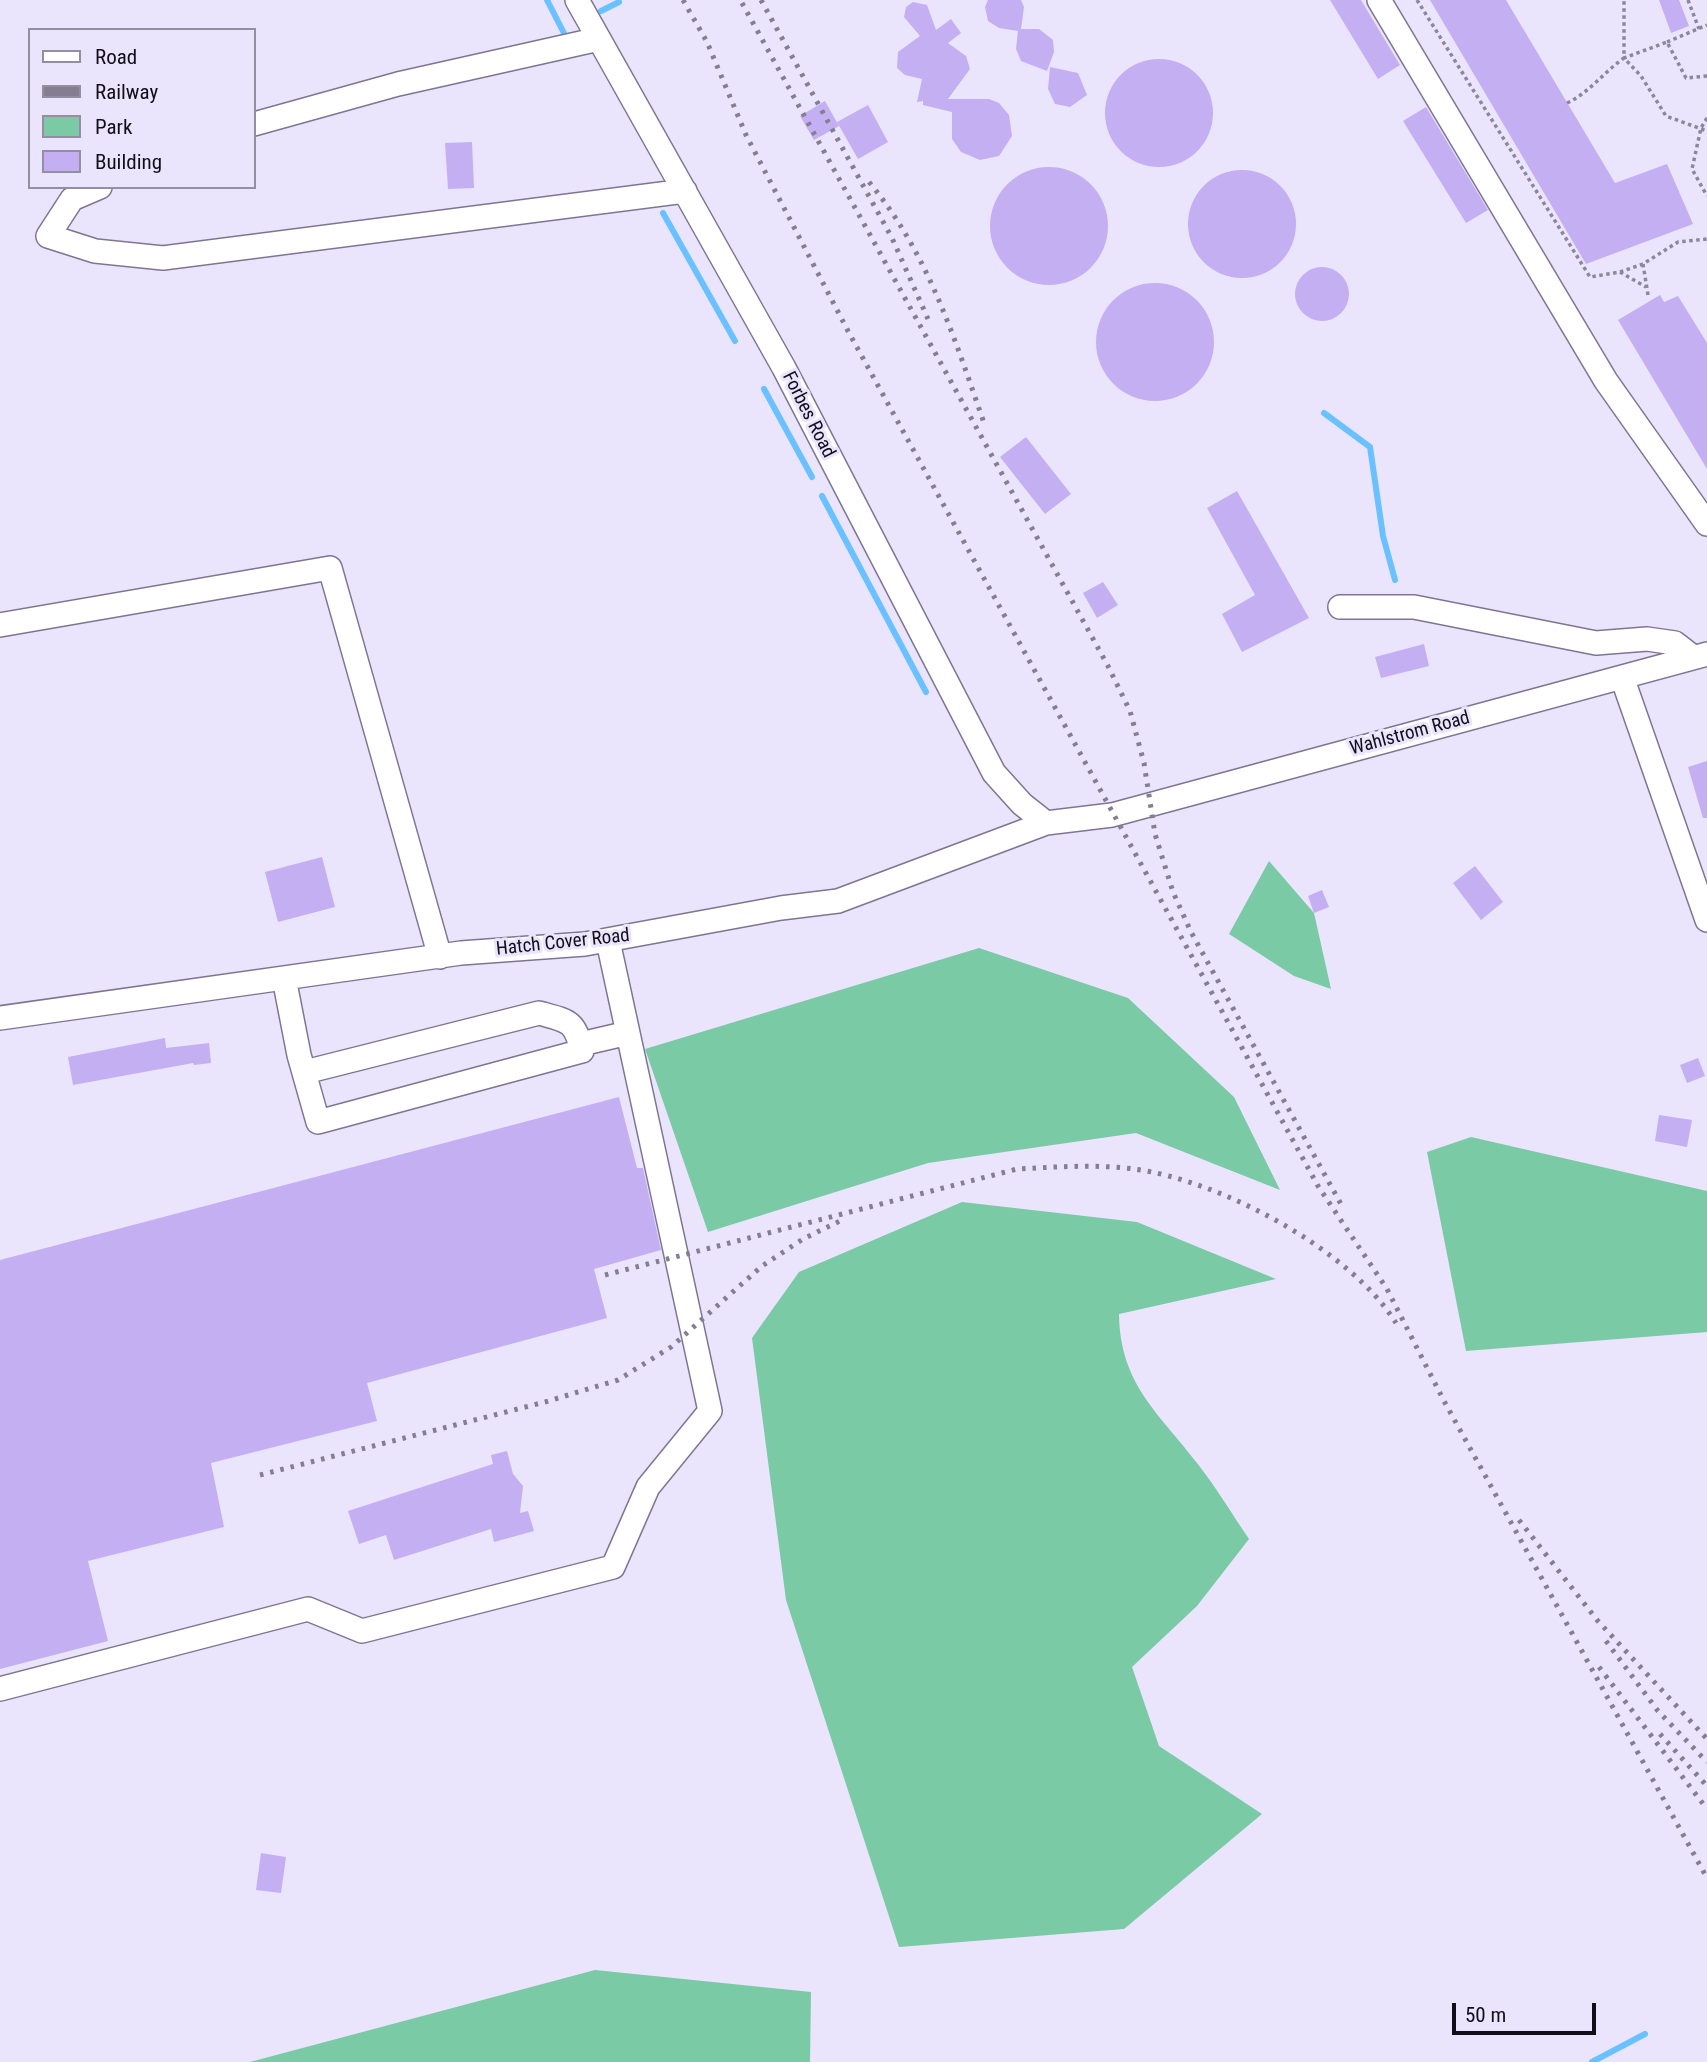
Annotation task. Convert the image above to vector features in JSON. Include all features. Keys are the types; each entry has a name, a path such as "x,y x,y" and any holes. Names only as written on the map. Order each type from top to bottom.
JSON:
{"street":[{"name":"Forbes Road","path":"576,0 784,368 994,773 1022,804 1046,823"},
{"path":"1379,0 1606,381 1707,524"},
{"path":"256,123 398,84 599,39"},
{"path":"95,189 72,199 48,236 95,251 163,258 685,191"},
{"path":"0,625 330,568 440,957"},
{"path":"1340,607 1414,607 1596,643 1647,639 1675,643 1700,655"},
{"name":"Wahlstrom Road","path":"1112,815 1700,655"},
{"path":"1622,677 1707,920"},
{"name":"Hatch Cover Road","path":"0,1018 440,957 608,941 781,908 838,901 1046,823 1112,815"},
{"path":"0,1689 308,1609 362,1631 613,1567 648,1488 710,1411 608,941"},
{"path":"284,978 305,1072 318,1122 582,1051 577,1029 569,1021 539,1013 305,1072"},
{"path":"581,1044 628,1033"}],"path":[{"path":"1418,0 1590,276 1620,272 1643,264 1678,242 1707,239"},
{"path":"1624,0 1624,58 1641,76 1666,116 1700,131 1707,131"},
{"path":"1688,0 1699,29"},
{"path":"1567,103 1584,95 1600,75 1624,58 1707,25"},
{"path":"1667,42 1686,78 1707,76"},
{"path":"1707,118 1700,131 1692,169 1707,196"},
{"path":"1643,264 1648,295"},
{"path":"1620,272 1646,287"}],"green space":[{"path":"1269,861 1314,913 1331,989 1294,976 1229,934"},
{"path":"979,948 1128,998 1234,1097 1280,1190 1136,1133 928,1163 708,1232 645,1049"},
{"path":"1471,1137 1707,1191 1707,1332 1466,1351 1427,1152"},
{"path":"962,1202 1137,1222 1276,1279 1119,1314 1126,1360 1144,1396 1204,1472 1249,1539 1197,1606 1132,1667 1159,1746 1262,1814 1124,1929 899,1947 786,1600 752,1338 799,1272"},
{"path":"595,1970 811,1992 810,2062 250,2062"}],"building":[{"path":"988,0 1021,0 1024,7 1021,29 1039,29 1053,40 1054,52 1047,71 1021,61 1016,49 1018,31 999,28 988,21 985,7"},
{"path":"1330,0 1361,0 1400,65 1378,79"},
{"path":"1430,0 1506,0 1615,183 1667,164 1693,224 1586,264"},
{"path":"1659,0 1679,0 1689,26 1671,33"},
{"path":"913,2 927,5 936,30 951,19 961,33 948,43 966,56 970,69 948,99 989,99 999,103 1009,115 1012,136 999,156 980,160 961,152 952,139 952,112 923,105 923,101 917,102 922,79 905,75 897,68 898,52 920,36 904,17 906,7"},
{"path":"1159,59 1180,63 1197,75 1209,92 1213,113 1209,134 1197,151 1180,163 1159,167 1138,163 1121,151 1109,134 1105,113 1109,92 1121,75 1138,63"},
{"path":"1050,67 1078,73 1087,95 1070,107 1055,104 1048,89"},
{"path":"825,101 839,126 814,140 800,116"},
{"path":"868,105 888,142 858,159 837,122"},
{"path":"1426,107 1488,210 1466,223 1403,121"},
{"path":"472,142 474,188 448,189 445,143"},
{"path":"1049,167 1072,171 1091,184 1104,203 1108,226 1104,249 1091,268 1072,281 1049,285 1026,281 1007,268 994,249 990,226 994,203 1007,184 1026,171"},
{"path":"1242,170 1272,179 1280,186 1287,194 1296,224 1287,254 1280,262 1272,269 1242,278 1212,269 1204,262 1197,254 1188,224 1197,194 1204,186 1212,179"},
{"path":"1322,267 1341,275 1349,294 1341,313 1322,321 1303,313 1295,294 1303,275"},
{"path":"1155,283 1178,287 1197,300 1210,319 1214,342 1210,365 1197,384 1178,397 1155,401 1132,397 1113,384 1100,365 1096,342 1100,319 1113,300 1132,287"},
{"path":"1660,295 1664,302 1678,296 1707,343 1707,469 1618,320"},
{"path":"1026,437 1071,494 1045,514 1000,457"},
{"path":"1237,491 1309,618 1242,652 1222,614 1255,595 1207,508"},
{"path":"1103,582 1118,605 1097,618 1083,593"},
{"path":"1424,644 1429,666 1381,678 1375,657"},
{"path":"1707,761 1707,818 1703,818 1688,767"},
{"path":"322,857 335,907 278,922 265,872"},
{"path":"1475,866 1503,902 1481,920 1453,883"},
{"path":"1322,890 1329,907 1314,913 1308,896"},
{"path":"165,1038 166,1048 209,1043 211,1063 193,1063 73,1085 68,1057"},
{"path":"1698,1058 1705,1076 1687,1083 1680,1065"},
{"path":"619,1097 637,1168 643,1168 661,1250 594,1269 607,1318 367,1383 377,1421 211,1463 224,1527 88,1561 108,1641 0,1669 0,1260"},
{"path":"1659,1115 1692,1120 1687,1147 1655,1141"},
{"path":"507,1451 513,1474 523,1486 520,1513 528,1511 534,1531 494,1542 491,1529 394,1560 386,1535 359,1544 348,1511 493,1464 491,1455"},
{"path":"261,1853 286,1857 281,1893 256,1890"}],"waterway":[{"path":"547,0 568,41"},
{"path":"601,11 619,2"},
{"path":"663,213 735,341"},
{"path":"764,389 812,477"},
{"path":"1324,413 1370,447 1383,536 1395,580"},
{"path":"822,496 926,692"},
{"path":"1592,2062 1645,2034"}],"railway":[{"path":"683,0 707,42 746,135 848,331 1318,1186 1387,1289 1444,1401 1707,1878"},
{"path":"761,0 892,238 928,319"},
{"path":"742,3 1108,666 1130,711 1144,763 1155,834 1173,892 1191,932 1342,1206"},
{"path":"869,182 890,209 923,267 950,328 984,423"},
{"path":"605,1275 1017,1169 1120,1167 1168,1176 1204,1187 1280,1222 1348,1269 1375,1296 1396,1323"},
{"path":"260,1475 545,1402 618,1380 671,1347 762,1266 803,1239 844,1219"},
{"path":"1519,1520 1597,1620 1707,1739"},
{"path":"1606,1641 1658,1711 1707,1762"},
{"path":"1599,1667 1707,1809"},
{"path":"1660,1734 1707,1786"}]}
